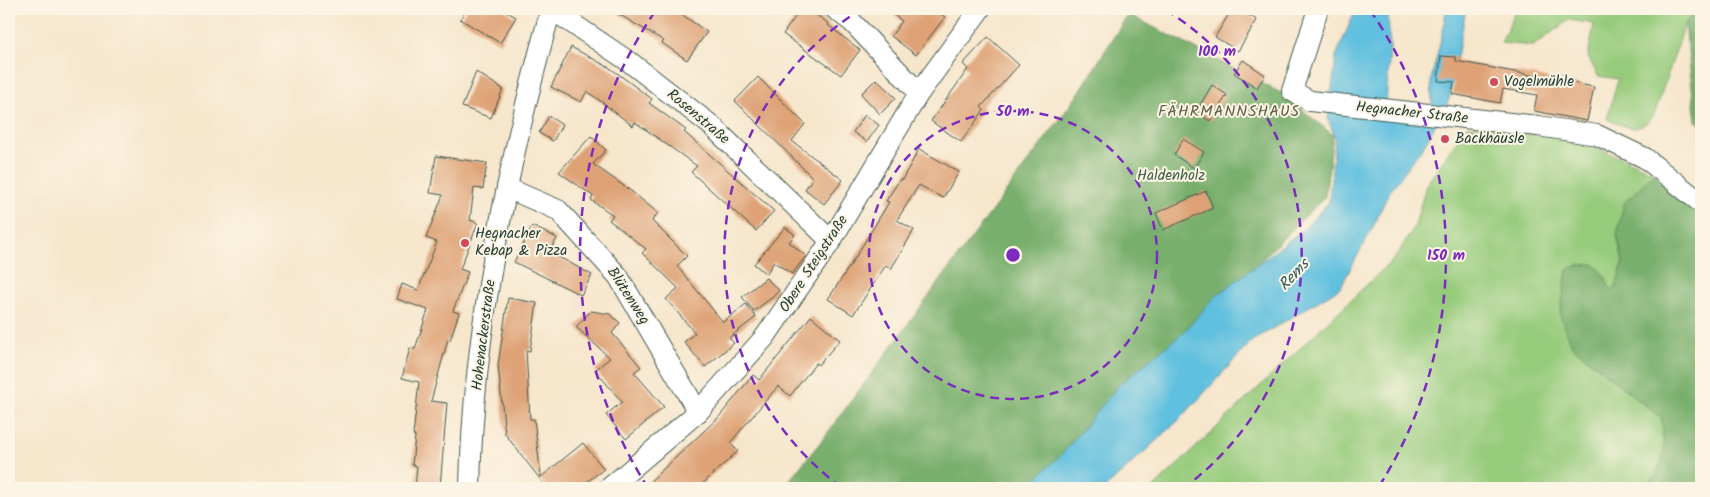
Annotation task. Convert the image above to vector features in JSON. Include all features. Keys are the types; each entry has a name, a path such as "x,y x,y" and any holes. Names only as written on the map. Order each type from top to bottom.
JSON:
{"street":[{"name":"Hohenackerstraße","path":"470,488 480,340 507,188 551,9"},
{"name":"Rosenstraße","path":"551,9 630,63 712,126 831,241"},
{"path":"836,9 852,22 920,93"},
{"name":"Obere Steigstraße","path":"609,488 698,412 765,336 831,241 920,93 980,9"},
{"name":"Hegnacher Straße","path":"1318,9 1292,91 1310,101 1538,126 1597,135 1645,158 1701,203"},
{"name":"Blütenweg","path":"507,188 558,210 618,276 698,412"}],"green space":[{"path":"1516,9 1696,9 1685,24 1654,115 1642,125 1632,128 1607,119 1618,79 1598,76 1588,57 1594,24 1569,20 1533,46 1501,43"},
{"path":"1696,9 1701,9 1701,125 1696,121 1685,24"},
{"name":"Haldenholz","path":"1128,14 1283,94 1333,135 1325,197 1153,367 1043,488 783,488 823,439 1077,96"},
{"path":"1467,126 1566,135 1654,173 1617,235 1623,262 1615,290 1610,288 1604,275 1572,346 1662,419 1664,453 1656,476 1639,488 1153,488 1395,258 1415,226 1426,185"},
{"path":"1654,173 1701,215 1701,488 1639,488 1656,476 1664,453 1662,419 1572,346 1560,315 1567,270 1578,265 1594,264 1604,275 1610,288 1615,290 1623,262 1617,235 1624,203"}],"water":[{"name":"Rems","path":"1356,9 1390,9 1388,15 1390,48 1385,117 1432,105 1431,80 1444,26 1446,9 1466,9 1449,99 1424,145 1388,194 1373,227 1340,288 1252,341 1181,418 1105,488 1026,488 1062,454 1119,385 1183,333 1216,296 1304,229 1329,202 1335,138 1328,119 1336,56"}],"building":[{"path":"467,9 502,9 516,17 500,43 460,19"},
{"path":"610,9 674,9 707,32 687,60 662,43 664,41"},
{"path":"801,9 808,9 860,50 841,75 783,34"},
{"path":"886,9 934,9 945,17 916,55 891,36 902,21"},
{"path":"1232,9 1238,9 1257,20 1238,51 1215,37"},
{"path":"988,37 1019,65 981,107 984,110 961,142 931,121 968,69 963,64"},
{"path":"571,47 610,68 652,99 649,103 686,130 684,132 774,211 756,231 691,172 697,166 635,122 633,126 587,91 581,102 551,87"},
{"path":"1441,56 1456,57 1456,61 1594,87 1587,121 1534,111 1537,95 1503,89 1500,103 1452,94 1454,82 1438,81"},
{"path":"1243,60 1265,75 1257,88 1234,73"},
{"path":"476,72 503,89 491,118 462,107"},
{"path":"758,77 805,124 792,141 843,180 824,204 805,189 813,178 735,101"},
{"path":"876,79 896,98 880,114 861,94"},
{"path":"1212,85 1227,95 1210,121 1196,112"},
{"path":"865,115 879,125 867,142 853,132"},
{"path":"549,116 562,125 553,141 539,133"},
{"path":"591,136 606,150 593,164 658,213 652,221 687,256 677,266 723,322 746,304 756,317 729,338 734,343 705,367 684,342 695,333 666,299 678,288 642,253 646,249 609,220 613,215 591,200 593,196 559,172"},
{"path":"1183,139 1204,152 1194,168 1174,155"},
{"path":"919,149 959,172 943,198 919,185 897,220 914,230 891,269 886,265 853,315 828,299 889,202 886,201 900,179 902,180"},
{"path":"436,156 487,163 483,189 474,188 470,220 478,223 460,269 468,272 453,311 459,313 450,340 448,339 431,401 447,403 440,488 415,488 417,466 412,465 415,436 413,435 419,382 402,378 410,348 415,349 428,310 397,299 402,284 418,290 437,242 426,238 443,195 430,193"},
{"path":"1206,191 1213,208 1163,230 1156,213"},
{"path":"532,226 557,238 550,252 592,275 581,295 514,262"},
{"path":"785,227 795,235 789,242 806,256 792,274 774,262 766,274 754,264"},
{"path":"766,278 779,290 754,311 742,297"},
{"path":"508,298 537,303 530,351 526,350 530,419 534,419 541,477 583,443 604,469 579,488 547,488 505,434 498,365"},
{"path":"591,311 610,314 620,323 612,333 641,367 634,372 664,407 626,439 606,415 622,402 595,370 610,358 576,327"},
{"path":"811,316 840,340 818,365 816,363 790,396 778,386 730,443 738,451 698,488 643,488 719,417 753,375 759,380"}],"place":[{"name":"Vogelmühle","path":"1494,82"},
{"name":"Backhäusle","path":"1445,139"},
{"name":"Hegnacher Kebap & Pizza","path":"465,243"}],"district":[{"name":"FÄHRMANNSHAUS","path":"1229,111"}]}
